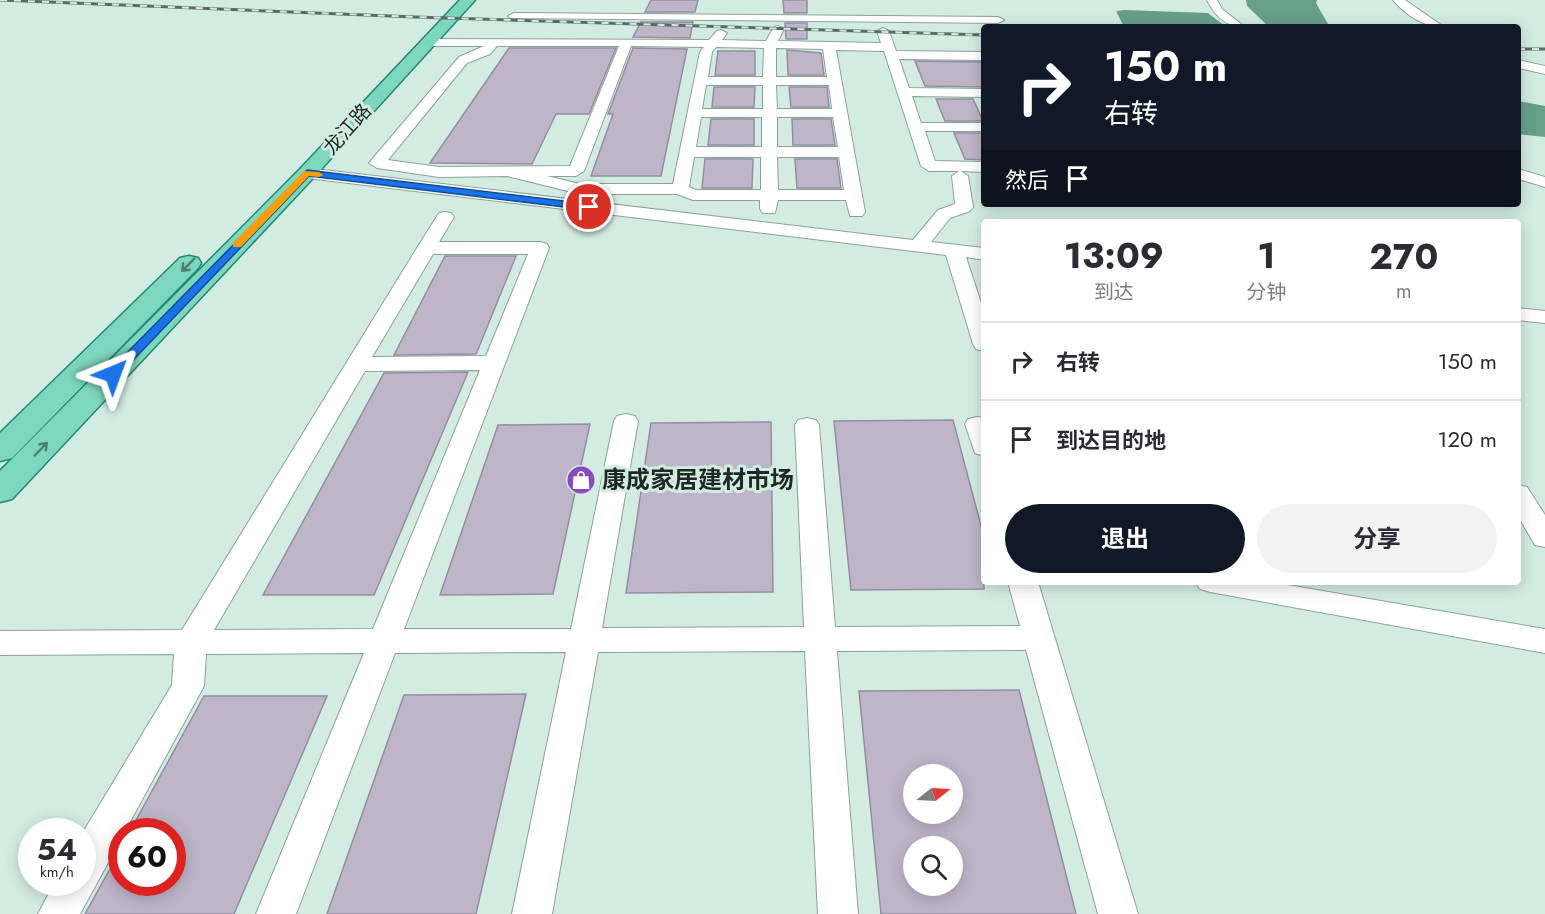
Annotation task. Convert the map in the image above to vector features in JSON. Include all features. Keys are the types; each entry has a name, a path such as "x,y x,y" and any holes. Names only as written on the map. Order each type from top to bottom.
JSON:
{"main road":[{"name":"龙江路","path":"0,451 371,83 451,0"},
{"name":"龙江路","path":"0,491 307,173 468,0"}],"street":[{"path":"526,0 486,51 463,60 376,163 439,172 576,171 626,42"},
{"path":"1212,0 1218,11 1235,24"},
{"path":"1398,0 1415,14 1433,24"},
{"path":"429,42 536,42 615,24 673,16 731,13 783,18 836,14 879,19 998,19"},
{"path":"680,189 706,52 715,44 731,13"},
{"path":"514,16 564,16 615,24 626,42"},
{"path":"536,42 564,16"},
{"path":"655,42 673,16"},
{"path":"769,202 770,45 783,18"},
{"path":"879,19 929,166 981,167"},
{"path":"626,42 829,46 981,56"},
{"path":"509,172 580,189 680,189 693,195 769,202 854,204 829,46"},
{"path":"1521,57 1545,70"},
{"path":"700,81 835,81"},
{"path":"904,92 981,93"},
{"path":"694,113 840,113"},
{"path":"916,127 981,127"},
{"path":"687,152 846,152"},
{"path":"307,173 981,254"},
{"path":"1521,175 1545,182"},
{"path":"918,246 944,214 964,207 960,176"},
{"path":"96,847 188,686 191,642 445,218"},
{"path":"276,914 540,248 426,248"},
{"path":"954,251 981,335"},
{"path":"1521,314 1545,316"},
{"path":"357,364 494,363"},
{"path":"532,914 626,421"},
{"path":"977,424 981,438"},
{"path":"807,425 838,914"},
{"path":"1521,498 1545,538"},
{"path":"1024,585 1118,914"},
{"path":"1242,585 1287,589 1545,642"},
{"path":"0,643 1039,638"},
{"path":"58,914 68,896"}],"shaded area":[{"path":"1246,0 1317,0 1316,3 1328,24 1266,24 1247,6"},
{"path":"1116,11 1208,13 1222,24 1122,24"},
{"path":"1521,102 1545,106 1545,137 1521,134"}],"building":[{"path":"651,0 698,0 695,12 645,12"},
{"path":"783,0 807,0 807,13 784,13"},
{"path":"641,22 693,22 690,38 633,37"},
{"path":"785,23 807,23 807,39 786,39"},
{"path":"509,48 616,48 589,114 556,114 532,164 430,163"},
{"path":"633,48 687,49 661,176 591,176 613,114 608,114"},
{"path":"787,50 821,53 824,75 788,75"},
{"path":"718,51 755,51 755,75 715,75"},
{"path":"915,61 981,62 981,87 925,86"},
{"path":"714,87 755,87 754,107 712,107"},
{"path":"789,87 827,87 829,107 791,107"},
{"path":"936,99 973,99 981,117 981,121 945,121"},
{"path":"711,119 754,119 754,145 708,145"},
{"path":"792,119 831,119 835,145 793,145"},
{"path":"954,133 981,133 981,160 965,159"},
{"path":"705,159 753,159 752,188 702,188"},
{"path":"795,159 837,159 841,188 797,188"},
{"path":"445,256 516,256 476,354 394,355"},
{"path":"468,372 374,595 263,595 384,373"},
{"path":"953,420 981,526 981,585 984,585 984,589 851,590 834,421"},
{"path":"771,422 773,592 626,593 651,423"},
{"path":"590,424 553,594 440,595 498,425"},
{"path":"1019,690 1076,914 881,914 859,691"},
{"path":"526,694 476,914 327,914 404,695"},
{"path":"204,696 327,696 234,914 85,914 108,872 108,896 186,896 186,818 137,818"}],"railway":[{"path":"0,0 415,17 981,35"},
{"path":"1521,49 1545,49"}],"slow traffic":[{"path":"237,245 307,173 319,175"}],"place":[{"name":"康成家居建材市场","path":"581,480"}],"route":[{"path":"113,374 307,173 589,207"}]}
